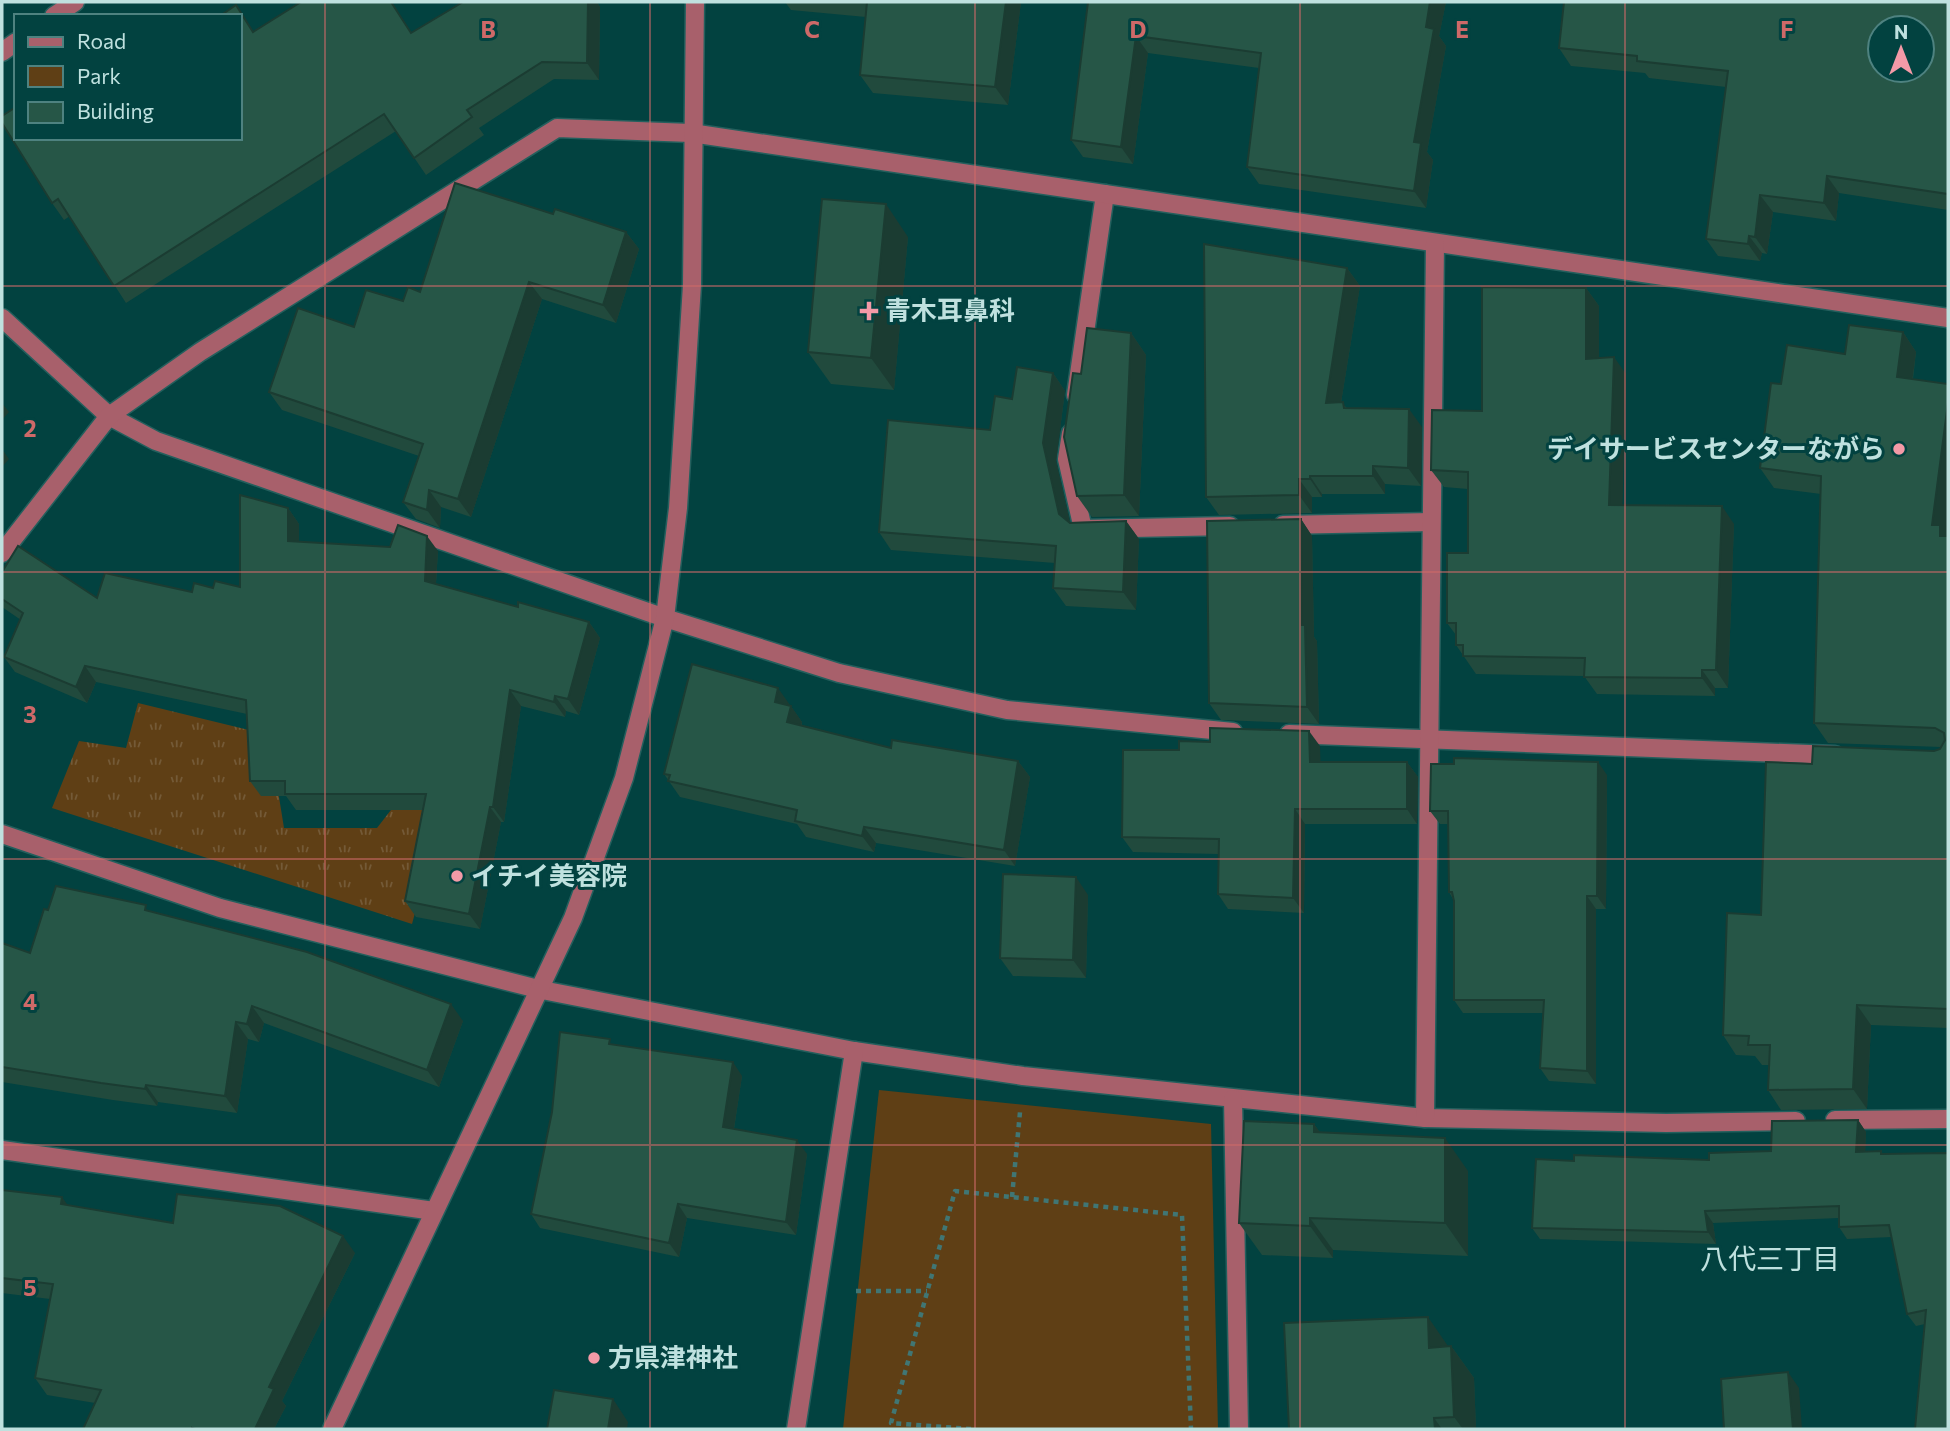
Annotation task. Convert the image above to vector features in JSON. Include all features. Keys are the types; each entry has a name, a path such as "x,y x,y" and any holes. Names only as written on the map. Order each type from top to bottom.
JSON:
{"street":[{"path":"57,14 75,2"},
{"path":"332,1429 542,990 573,918 624,778 666,618 678,508 692,285 691,133 695,2"},
{"path":"2,553 108,416 200,352 557,128 691,133 1948,318"},
{"path":"1105,194 1067,460 1083,529 1431,522"},
{"path":"1424,1118 1435,244"},
{"path":"2,317 108,416 156,441 666,618 839,673 1007,710 1264,733 1852,756"},
{"path":"2,834 220,908 542,990 854,1051 1023,1076 1424,1118 1666,1123 1948,1119"},
{"path":"796,1429 854,1051"},
{"path":"1234,1098 1239,1429"},
{"path":"2,1150 434,1211"}],"path":[{"path":"1012,1197 1023,1076"},
{"path":"971,1429 891,1423 955,1191 1182,1215 1191,1429"},
{"path":"817,1290 927,1291"}],"green space":[{"path":"138,703 269,735 284,828 377,828 401,797 456,811 423,883 412,924 52,808 79,741 126,748"},
{"path":"879,1090 1211,1124 1218,1429 843,1429"}],"building":[{"path":"301,2 391,2 411,33 463,2 588,2 587,63 542,62 467,110 472,117 414,158 384,114 114,286 58,199 52,203 2,123 2,116 14,108 14,140 242,140 242,15 253,32"},
{"path":"867,2 1006,2 995,87 860,75"},
{"path":"1088,2 1430,2 1426,27 1434,29 1414,142 1421,143 1414,191 1247,167 1261,53 1136,36 1121,147 1071,140"},
{"path":"1564,2 1948,2 1948,194 1827,176 1824,203 1760,195 1755,237 1749,236 1748,244 1706,239 1728,71 1637,61 1637,56 1559,48"},
{"path":"236,5 242,14 223,14"},
{"path":"455,183 553,214 555,209 626,232 603,305 529,282 458,499 429,490 427,510 403,502 423,444 269,392 298,308 354,327 366,290 403,301 408,287 420,292"},
{"path":"822,199 886,204 871,358 808,352"},
{"path":"1204,244 1347,268 1326,403 1343,402 1344,408 1409,409 1408,468 1373,466 1373,476 1310,476 1310,479 1299,479 1299,495 1206,497"},
{"path":"1482,287 1586,288 1586,359 1614,357 1609,505 1722,506 1716,670 1702,670 1702,678 1584,677 1585,658 1463,656 1463,645 1456,645 1456,623 1447,623 1447,553 1468,553 1468,472 1431,470 1432,410 1482,411"},
{"path":"1849,325 1903,332 1897,377 1948,384 1948,403 1932,525 1940,525 1940,536 1948,536 1948,1009 1857,1005 1853,1089 1768,1090 1770,1045 1748,1045 1749,1036 1723,1035 1727,913 1761,915 1766,762 1812,764 1813,746 1934,751 1940,749 1945,740 1944,733 1935,728 1814,723 1821,476 1760,468 1771,383 1781,384 1787,345 1845,354"},
{"path":"1087,328 1131,333 1124,495 1077,496 1064,437 1073,373 1081,374"},
{"path":"1017,367 1053,373 1043,443 1059,514 1070,523 1126,521 1123,592 1053,588 1056,546 879,532 888,420 990,430 995,396 1012,399"},
{"path":"240,495 288,508 288,541 390,547 398,525 427,536 425,581 518,607 518,602 589,622 568,699 555,696 554,702 510,690 493,807 490,807 469,914 405,901 426,794 285,794 285,781 250,781 246,700 85,666 76,687 4,657 23,613 2,599 2,572 18,546 97,598 105,573 192,592 194,583 213,588 215,581 240,587"},
{"path":"1301,519 1302,625 1305,625 1307,707 1209,703 1207,521"},
{"path":"692,664 778,688 775,702 791,706 787,722 891,748 892,740 1018,761 1004,850 864,827 862,836 795,821 797,810 668,781 670,775 664,774"},
{"path":"1210,728 1309,731 1310,762 1407,762 1407,809 1295,809 1293,898 1218,894 1219,839 1122,837 1123,750 1179,750 1179,741 1210,742"},
{"path":"1454,758 1598,762 1597,896 1587,896 1587,1071 1540,1068 1544,1000 1454,1000 1454,901 1452,892 1449,892 1448,811 1430,811 1431,764 1454,764"},
{"path":"1003,874 1076,877 1073,960 1000,958"},
{"path":"56,886 146,905 145,910 307,952 451,1004 427,1070 252,1006 247,1024 236,1022 225,1096 146,1085 145,1089 2,1067 2,943 30,953 44,909 48,910"},
{"path":"560,1032 610,1039 609,1044 733,1062 723,1127 797,1140 786,1222 678,1204 669,1243 531,1214 552,1112"},
{"path":"1858,1120 1856,1152 1948,1153 1948,1429 1915,1429 1926,1310 1907,1314 1889,1225 1839,1227 1839,1206 1705,1211 1708,1232 1532,1228 1536,1159 1574,1161 1574,1155 1709,1160 1709,1153 1771,1151 1772,1121"},
{"path":"1244,1121 1314,1124 1314,1132 1445,1138 1445,1223 1310,1218 1310,1226 1239,1223"},
{"path":"2,1190 62,1197 61,1204 173,1223 177,1194 280,1206 343,1236 269,1387 274,1389 255,1429 83,1429 101,1390 35,1378 53,1284 2,1278"},
{"path":"1428,1317 1429,1348 1451,1346 1454,1417 1434,1418 1435,1429 1289,1429 1284,1323"},
{"path":"1788,1372 1793,1429 1724,1429 1721,1379"},
{"path":"554,1390 613,1399 608,1429 547,1429"}],"place":[{"name":"青木耳鼻科","path":"869,311"},
{"name":"デイサービスセンターながら","path":"1899,449"},
{"name":"イチイ美容院","path":"457,876"},
{"name":"方県津神社","path":"594,1358"}],"district":[{"name":"八代三丁目","path":"1770,1259"}]}
